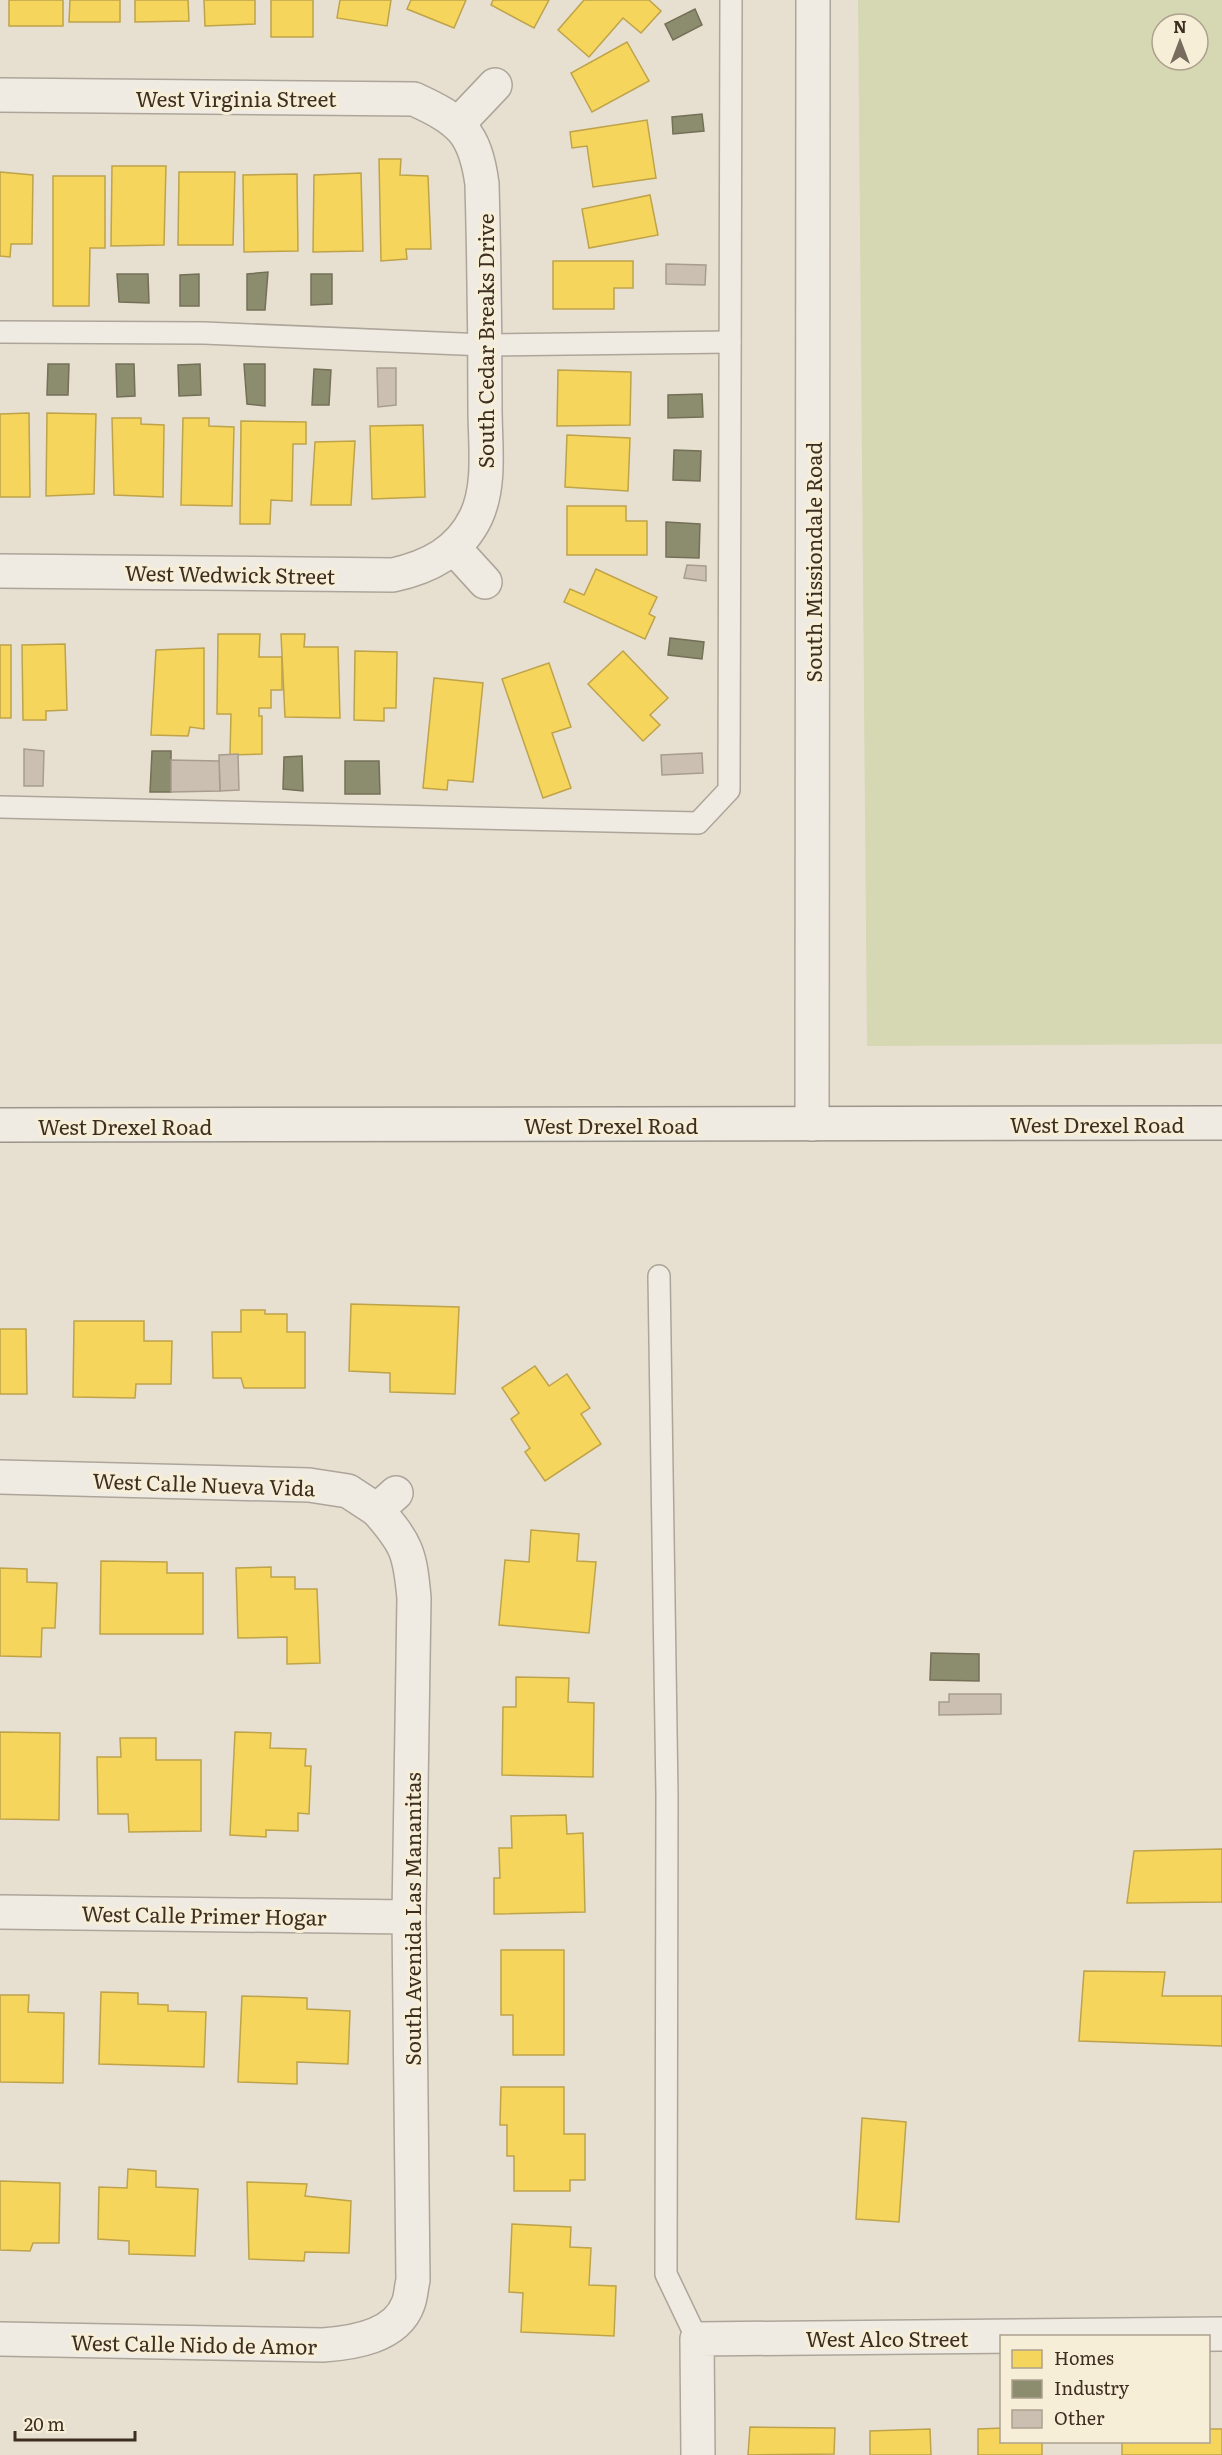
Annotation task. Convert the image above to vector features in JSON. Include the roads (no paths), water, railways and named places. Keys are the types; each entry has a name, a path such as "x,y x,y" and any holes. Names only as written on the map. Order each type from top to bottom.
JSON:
{"street":[{"name":"South Missiondale Road","path":"812,1124 813,0"},
{"path":"460,126 495,85"},
{"name":"West Virginia Street","path":"0,95 414,99 444,112 460,126"},
{"name":"South Cedar Breaks Drive","path":"454,548 464,537 483,501 485,345 482,184 479,160 460,126"},
{"path":"454,548 485,582"},
{"name":"West Wedwick Street","path":"0,571 393,575 439,560 454,548"},
{"name":"West Drexel Road","path":"0,1125 1222,1123"},
{"name":"West Calle Nueva Vida","path":"0,1477 309,1485 348,1491 387,1502"},
{"name":"South Avenida Las Mananitas","path":"385,2329 397,2321 408,2305 413,2280 409,1917 414,1598 410,1562 387,1502"},
{"name":"West Calle Primer Hogar","path":"0,1912 409,1917"},
{"name":"West Calle Nido de Amor","path":"0,2339 323,2345 352,2343 385,2329"},
{"name":"West Alco Street","path":"1117,2335 1222,2334"},
{"name":"West Alco Street","path":"697,2339 1000,2336"},
{"path":"697,2339 698,2455"}],"lane":[{"path":"0,807 698,823 729,790 731,0"},
{"path":"0,332 204,333 485,345 730,342"},
{"path":"659,1276 667,1795 666,2274 697,2339"}]}
